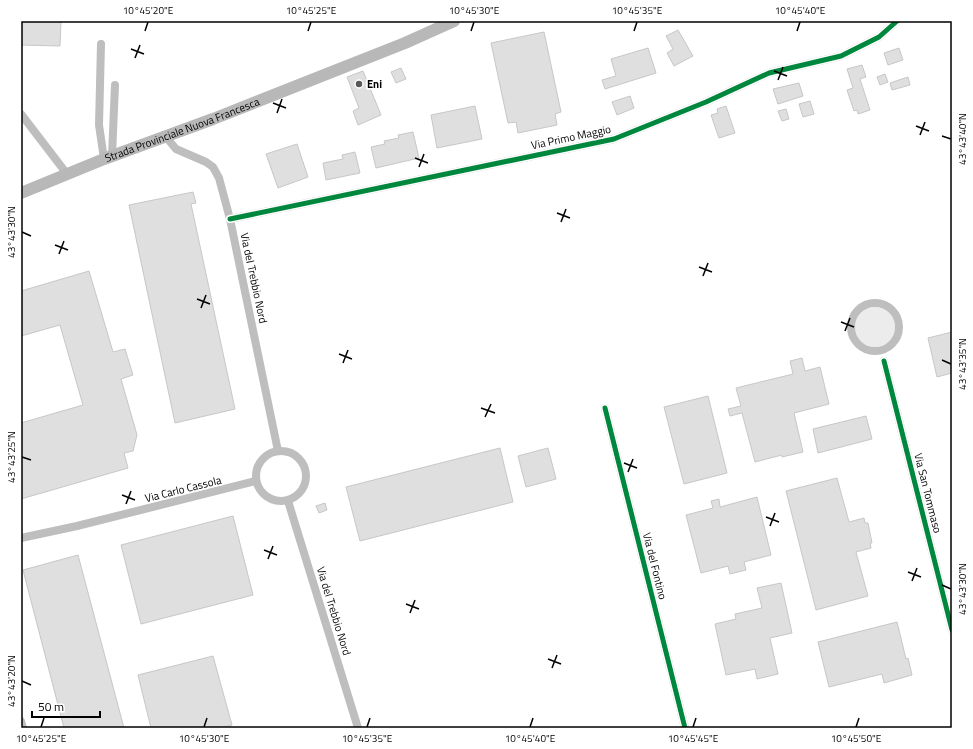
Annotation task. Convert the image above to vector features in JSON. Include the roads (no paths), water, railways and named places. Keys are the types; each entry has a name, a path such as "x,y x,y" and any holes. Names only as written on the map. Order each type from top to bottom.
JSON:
{"main road":[{"name":"Strada Provinciale Nuova Francesca","path":"21,193 405,43 454,21"}],"street":[{"name":"Via Primo Maggio","path":"230,219 614,139 706,102 769,73 841,56 879,36 897,21"},
{"path":"101,44 99,125 108,158"},
{"path":"108,158 115,86"},
{"path":"21,114 67,174"},
{"name":"Via del Trebbio Nord","path":"166,137 176,149 214,167 219,178 230,219 278,451"},
{"path":"874,352 884,361 889,348 895,342 900,326 898,318 887,306 879,303 870,304 863,307 853,318 851,329 854,340 866,350 874,352 889,348"},
{"name":"Via San Tommaso","path":"884,361 952,630"},
{"name":"Via del Fontino","path":"605,408 684,728"},
{"path":"278,451 293,454 304,465 306,472 304,486 300,493 295,498 280,502 264,496 256,482 256,474 260,461 278,451"},
{"name":"Via Carlo Cassola","path":"21,538 77,526 256,482"},
{"name":"Via del Trebbio Nord","path":"288,501 358,728"},
{"path":"21,721 23,728"}],"place":[{"name":"Eni","path":"359,84"}]}
